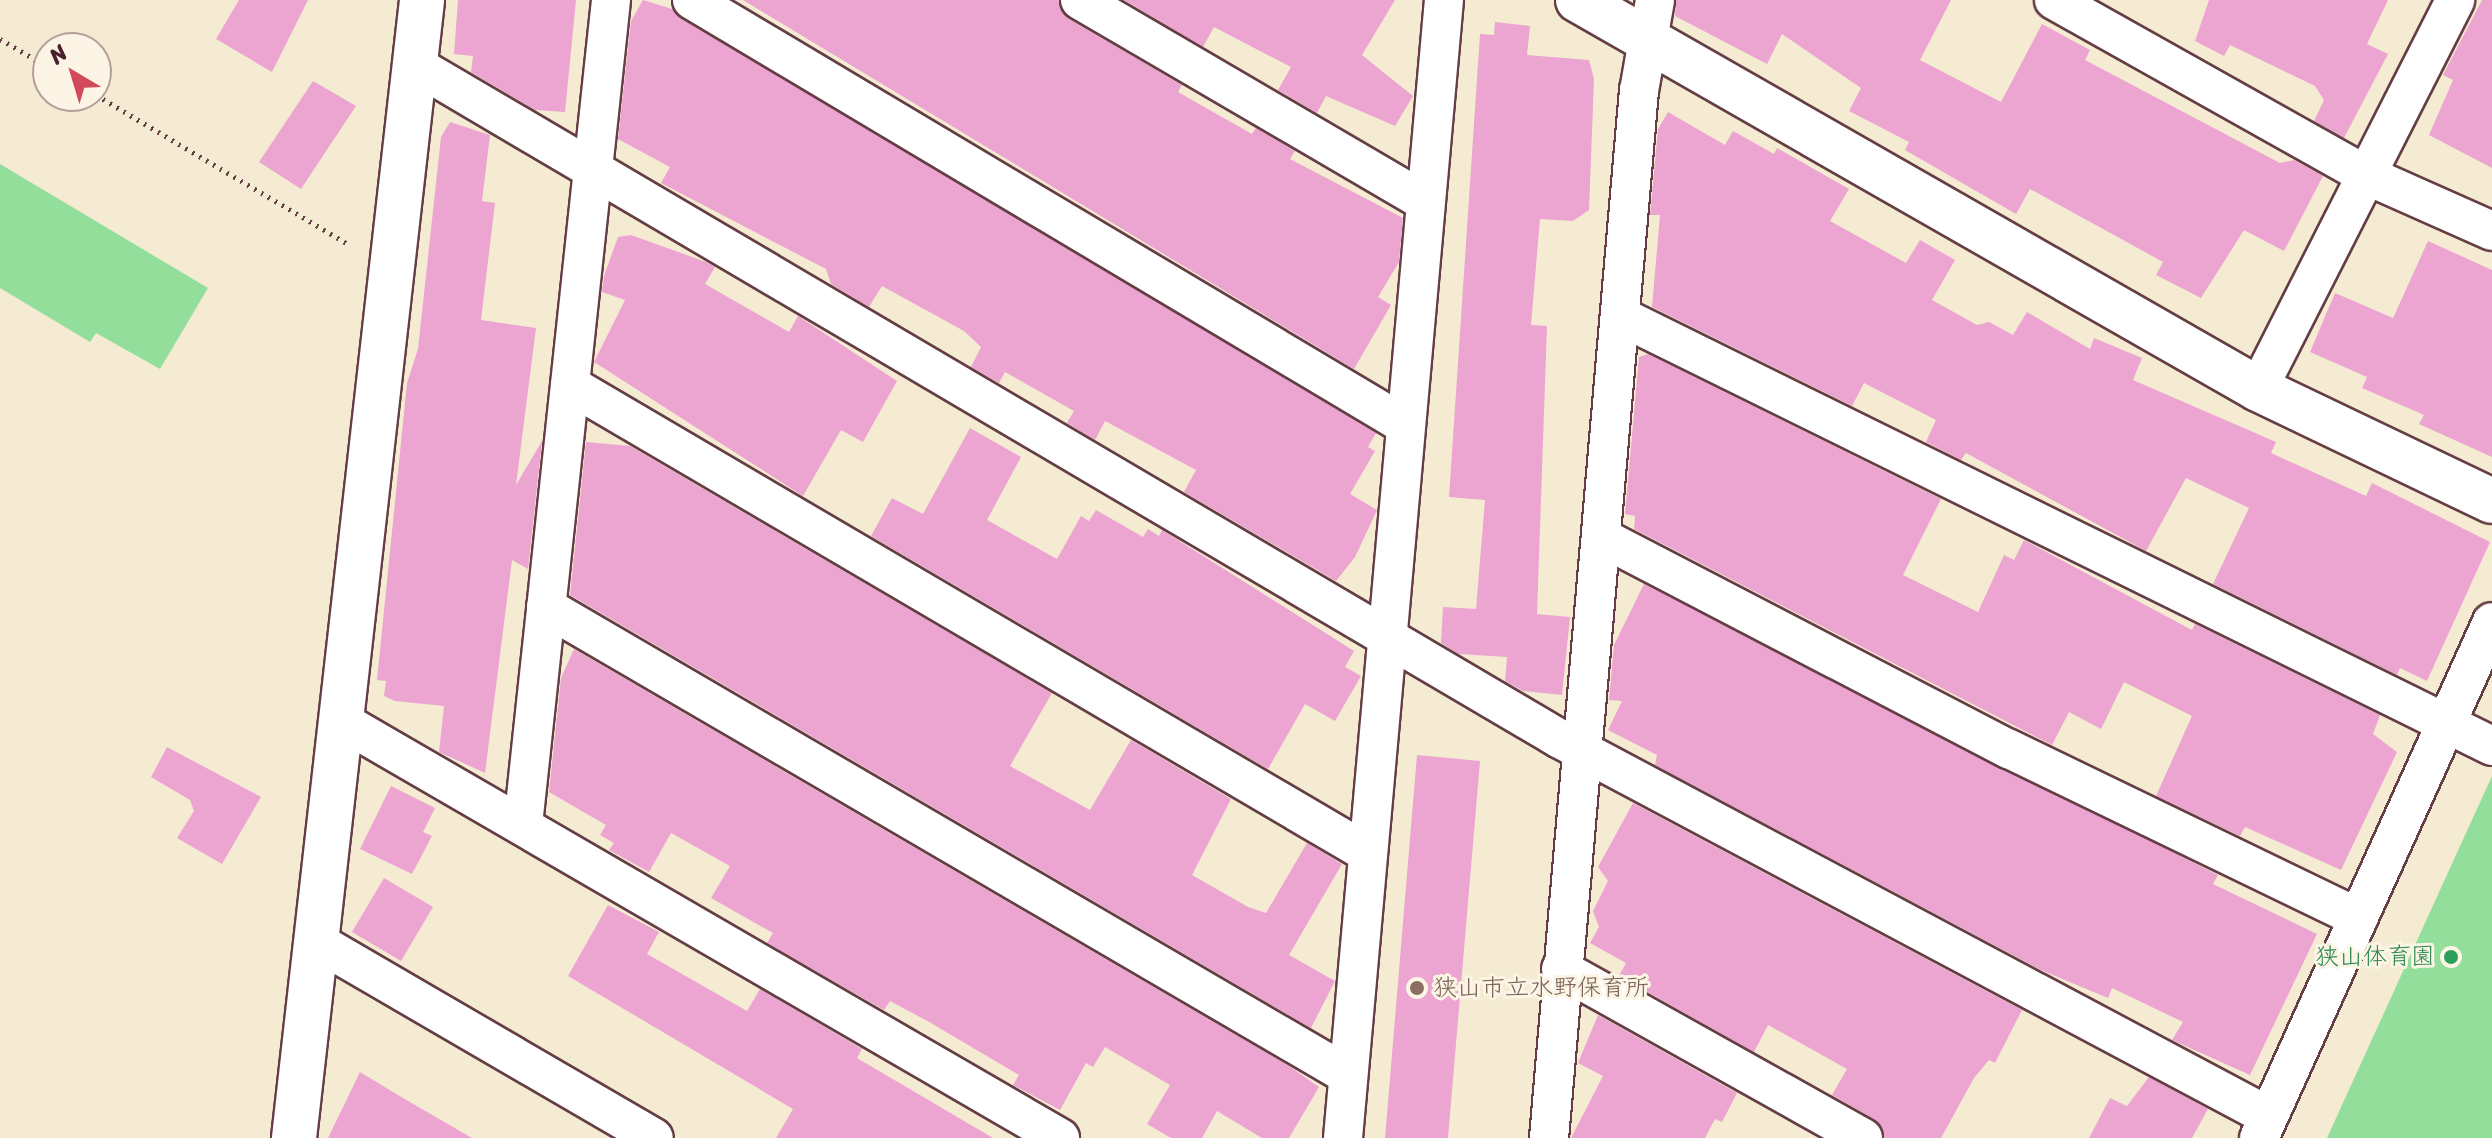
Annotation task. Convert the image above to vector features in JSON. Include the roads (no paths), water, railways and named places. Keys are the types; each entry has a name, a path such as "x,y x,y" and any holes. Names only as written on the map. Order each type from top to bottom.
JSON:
{"street":[{"path":"302,1134 314,940 343,722 422,0"},
{"path":"523,825 611,0"},
{"path":"692,0 1405,425"},
{"path":"1080,0 1424,201"},
{"path":"1343,1138 1364,851 1388,639 1444,0"},
{"path":"1578,0 1652,20 2258,389 2492,501"},
{"path":"2054,0 2364,174 2492,231"},
{"path":"2258,389 2364,174 2455,0"},
{"path":"1549,1138 1561,969 1652,20"},
{"path":"417,66 1584,753 2264,1127 2492,622"},
{"path":"1622,317 2492,746"},
{"path":"570,385 1364,851"},
{"path":"1601,537 2009,749 2358,918"},
{"path":"546,607 1346,1074"},
{"path":"343,722 1060,1138"},
{"path":"314,940 654,1138"},
{"path":"1561,969 1863,1138"}],"place":[{"name":"狭山体育園","path":"2451,957"},
{"name":"狭山市立水野保育所","path":"1417,988"}]}
